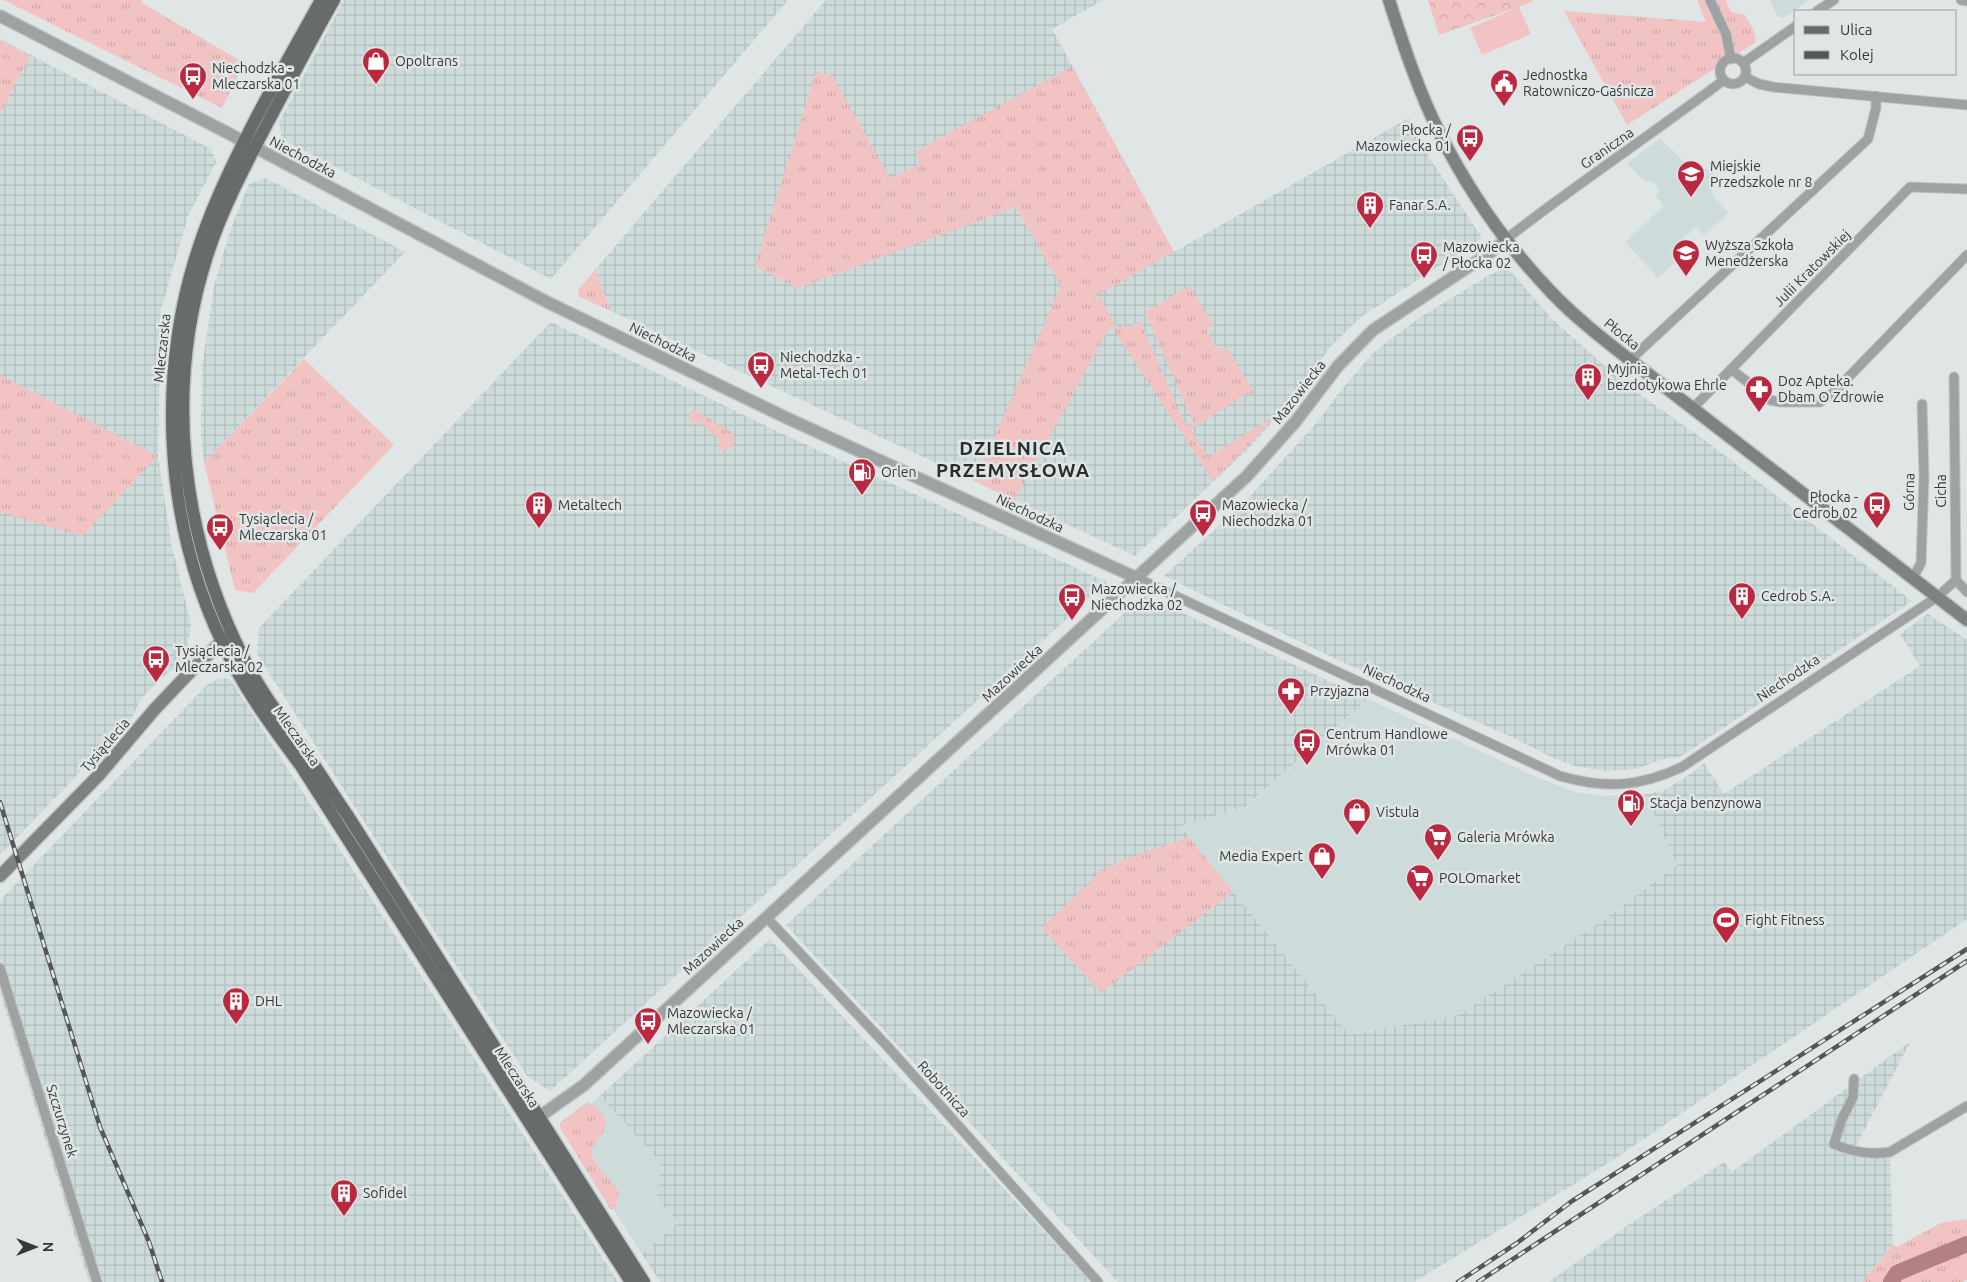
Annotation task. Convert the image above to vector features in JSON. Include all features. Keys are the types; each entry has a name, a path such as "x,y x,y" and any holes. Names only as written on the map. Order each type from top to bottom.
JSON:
{"main road":[{"path":"249,145 321,0"},
{"path":"249,145 334,0"},
{"name":"Płocka","path":"1389,0 1402,41 1439,131 1489,216 1506,239 1558,299 1578,318 1630,360 1967,620"},
{"name":"Mleczarska","path":"249,145 207,256 191,325 185,365 183,408 187,482 194,523 227,638 257,705 301,766 534,1120 644,1282"},
{"name":"Tysiąclecia","path":"0,876 99,775 154,710 227,638"},
{"name":"Mleczarska","path":"534,1120 631,1282"}],"street":[{"path":"1710,0 1726,34 1731,59"},
{"path":"1819,10 1834,0"},
{"path":"1961,0 1967,1"},
{"name":"Niechodzka","path":"0,16 553,305 789,419 1136,578 1560,776 1584,783 1614,786 1651,780 1682,768 1937,597"},
{"path":"1743,63 1794,27"},
{"path":"1731,59 1739,60 1743,63 1746,70 1742,81 1733,84 1724,80 1721,74 1722,66 1731,59"},
{"path":"1745,76 1759,84 1773,87 1967,105"},
{"name":"Graniczna","path":"1506,239 1542,210 1626,152 1724,80"},
{"path":"1630,360 1868,139 1876,108 1876,96"},
{"name":"Julii Kratowskiej","path":"1693,408 1910,187 1967,189"},
{"name":"Mazowiecka","path":"534,1120 584,1085 1247,476 1296,421 1338,366 1373,330 1491,252 1506,239"},
{"path":"1731,369 1770,400 1780,402 1820,402 1834,393 1967,255"},
{"name":"Cicha","path":"1954,377 1956,580"},
{"name":"Górna","path":"1913,578 1921,563 1924,476 1922,404"},
{"path":"1937,597 1956,580 1967,592"},
{"name":"Robotnicza","path":"767,918 888,1047 1098,1282"},
{"name":"Szczurzynek","path":"0,968 97,1282"},
{"path":"1854,1079 1853,1097 1842,1119 1834,1144 1848,1150 1877,1154 1890,1152 1967,1106"}],"shaded area":[{"path":"344,0 788,0 551,279 282,139 279,122"},
{"path":"826,0 1103,0 1052,29 1174,252 1409,118 1427,154 1482,238 1361,317 1332,345 1282,411 1252,445 1135,556 611,311 595,270"},
{"path":"1770,0 1808,0 1784,18 1777,16"},
{"path":"0,39 211,149 216,162 188,216 161,310 158,456 171,542 191,625 185,662 161,678 141,699 132,718 0,855"},
{"path":"1660,139 1691,168 1713,170 1712,195 1729,213 1704,235 1696,227 1682,239 1690,249 1658,278 1625,242 1664,206 1656,197 1659,189 1653,182 1644,181 1627,163"},
{"path":"266,178 405,252 204,462 201,436 202,367 214,286 231,228 249,184"},
{"path":"1507,267 1550,317 1625,384 1706,441 1912,601 1680,757 1664,759 1635,769 1606,771 1575,766 1553,758 1516,739 1340,661 1164,576 1243,504 1319,420 1342,389 1374,352 1419,318 1486,277"},
{"path":"551,322 781,433 1107,582 550,1091 527,1076 257,654 259,628"},
{"path":"1144,595 1368,699 1245,807 1180,826 1349,1035 1459,1015 1606,918 1677,865 1645,794 1663,791 1695,771 1704,763 1724,794 1920,666 1900,634 1928,614 1967,640 1967,919 1610,1162 1414,1282 1118,1282 786,925"},
{"path":"220,678 230,679 618,1282 89,1282 0,992 0,904 4,896 207,685"},
{"path":"1368,699 1529,774 1575,792 1606,796 1645,794 1677,865 1606,918 1459,1015 1349,1035 1179,825 1246,807"},
{"path":"770,939 1091,1282 660,1282 642,1254 678,1222 657,1199 661,1163 600,1096"},
{"path":"1910,1042 1856,1146 1890,1158 1893,1244 1863,1282 1549,1282 1627,1226 1724,1162 1732,1172"},
{"path":"600,1096 661,1163 657,1199 678,1221 642,1254 562,1129"}],"green space":[{"path":"3,0 141,0 142,3 244,63 222,108"},
{"path":"1428,0 1532,0 1532,2 1439,35"},
{"path":"1697,0 1726,0 1731,12 1745,15 1754,31 1756,42 1627,125 1564,11 1706,22"},
{"path":"1519,7 1531,34 1482,55 1470,28"},
{"path":"0,40 30,56 0,114"},
{"path":"1072,66 1174,252 1094,297 1096,300 1100,297 1117,328 1124,324 1127,328 1140,321 1186,426 1194,423 1145,312 1190,286 1213,325 1206,330 1219,351 1226,347 1255,393 1246,394 1191,429 1208,457 1273,417 1274,419 1213,481 1111,325 1014,501 975,481 1061,286 1016,207 798,288 755,266 816,72 832,75 890,178 920,164 916,151"},
{"path":"595,270 611,311 578,296 579,289"},
{"path":"304,359 394,445 253,593 235,590 204,462"},
{"path":"0,375 158,456 82,536 0,512"},
{"path":"694,410 733,433 735,441 732,447 725,451 719,449 720,441 701,422 696,425 689,419 689,413"},
{"path":"1189,837 1233,892 1101,993 1042,928 1103,869 1120,861"},
{"path":"587,1102 602,1114 606,1123 603,1133 593,1147 592,1153 598,1167 619,1192 616,1207 611,1210 560,1128 560,1123"},
{"path":"1967,1219 1967,1279 1963,1282 1863,1282 1893,1244 1897,1247 1941,1223"}],"waterway":[{"path":"1891,1282 1897,1273 1967,1244"}],"railway":[{"path":"0,802 100,1127 149,1242 162,1282"},
{"path":"1458,1282 1517,1243 1572,1201 1967,949"},
{"path":"1478,1282 1967,961"}],"place":[{"name":"Opoltrans","path":"376,85"},
{"name":"Niechodzka - Mleczarska 01","path":"193,100"},
{"name":"Jednostka Ratowniczo-Gaśnicza","path":"1504,107"},
{"name":"Płocka / Mazowiecka 01","path":"1470,162"},
{"name":"Miejskie Przedszkole nr 8","path":"1691,198"},
{"name":"Fanar S.A.","path":"1370,229"},
{"name":"Wyższa Szkoła Menedżerska","path":"1686,277"},
{"name":"Mazowiecka / Płocka 02","path":"1424,279"},
{"name":"Niechodzka - Metal-Tech 01","path":"761,389"},
{"name":"Myjnia bezdotykowa Ehrle","path":"1588,401"},
{"name":"Doz Apteka. Dbam O Zdrowie","path":"1759,413"},
{"name":"Orlen","path":"862,496"},
{"name":"Metaltech","path":"539,529"},
{"name":"Płocka - Cedrob 02","path":"1877,529"},
{"name":"Mazowiecka / Niechodzka 01","path":"1203,537"},
{"name":"Tysiąclecia / Mleczarska 01","path":"220,551"},
{"name":"Cedrob S.A.","path":"1742,620"},
{"name":"Mazowiecka / Niechodzka 02","path":"1072,621"},
{"name":"Tysiąclecia / Mleczarska 02","path":"156,683"},
{"name":"Przyjazna","path":"1291,715"},
{"name":"Centrum Handlowe Mrówka 01","path":"1307,766"},
{"name":"Stacja benzynowa","path":"1631,827"},
{"name":"Vistula","path":"1357,836"},
{"name":"Galeria Mrówka","path":"1438,861"},
{"name":"Media Expert","path":"1322,880"},
{"name":"POLOmarket","path":"1420,902"},
{"name":"Fight Fitness","path":"1726,944"},
{"name":"DHL","path":"236,1025"},
{"name":"Mazowiecka / Mleczarska 01","path":"648,1045"},
{"name":"Sofidel","path":"344,1217"}],"district":[{"name":"DZIELNICA PRZEMYSŁOWA","path":"1013,459"}]}
